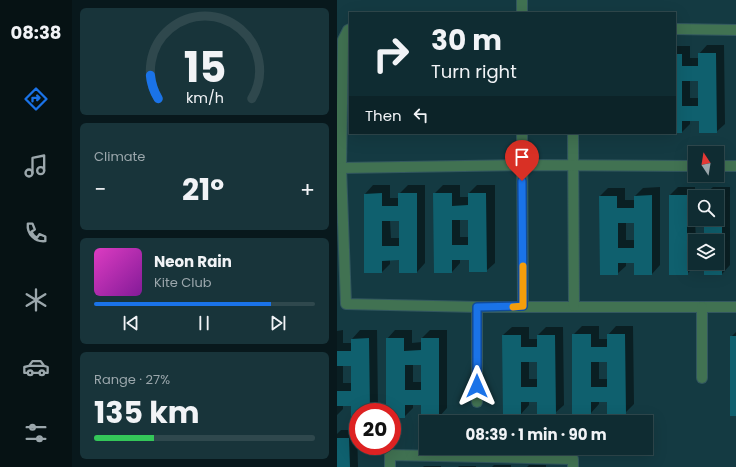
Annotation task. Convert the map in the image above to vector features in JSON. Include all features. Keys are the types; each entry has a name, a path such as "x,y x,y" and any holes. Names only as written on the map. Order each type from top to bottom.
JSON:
{"lane":[{"path":"522,0 522,12"},
{"path":"676,29 736,30"},
{"path":"349,30 343,40 341,168 346,304 477,307 736,307"},
{"path":"522,134 523,306"},
{"path":"573,134 574,306"},
{"path":"341,168 522,165 688,166"},
{"path":"724,166 736,166"},
{"path":"477,307 477,402"},
{"path":"702,307 702,378"},
{"path":"389,467 390,455 573,459 573,467"}],"building":[{"path":"698,53 716,53 717,133 699,133 699,121 682,121 682,133 676,133 676,54 682,54 682,66 698,66","holes":["682,81 698,81 698,106 682,106"]},
{"path":"382,193 382,206 398,206 398,193 417,193 417,273 399,273 399,260 382,261 382,273 364,273 364,194","holes":["382,221 399,221 399,246 382,246"]},
{"path":"433,193 452,193 452,206 468,205 468,193 486,193 487,272 469,272 469,260 452,260 452,273 434,273","holes":["452,220 468,220 468,245 452,245"]},
{"path":"652,195 652,275 634,275 634,263 618,263 618,275 600,275 599,196 617,196 617,208 634,208 634,196","holes":["618,223 634,223 634,248 618,248"]},
{"path":"669,195 687,195 688,275 669,275"},
{"path":"704,226 722,226 722,234 704,234"},
{"path":"704,270 722,270 722,275 704,275"},
{"path":"572,334 591,334 591,347 607,347 607,334 625,334 626,414 607,414 607,402 591,402 591,414 572,414","holes":["591,362 607,362 607,387 591,387"]},
{"path":"502,335 521,335 521,347 537,347 537,335 555,335 556,414 537,414 537,402 521,402 521,415 503,415","holes":["521,362 537,362 537,387 521,387"]},
{"path":"730,336 736,336 736,416 730,416"},
{"path":"369,338 370,403 349,403 349,406 337,406 337,391 351,391 351,366 337,366 337,351 351,351 351,339"},
{"path":"386,338 404,338 404,351 421,350 421,338 439,338 439,415 421,415 421,405 405,405 405,418 401,418 401,403 386,403","holes":["405,365 421,365 421,390 405,390"]},
{"path":"337,438 349,438 350,467 337,467"}],"slow traffic":[{"path":"513,307 523,306 523,266"}],"route":[{"path":"477,386 477,307 523,306 522,181"}]}
